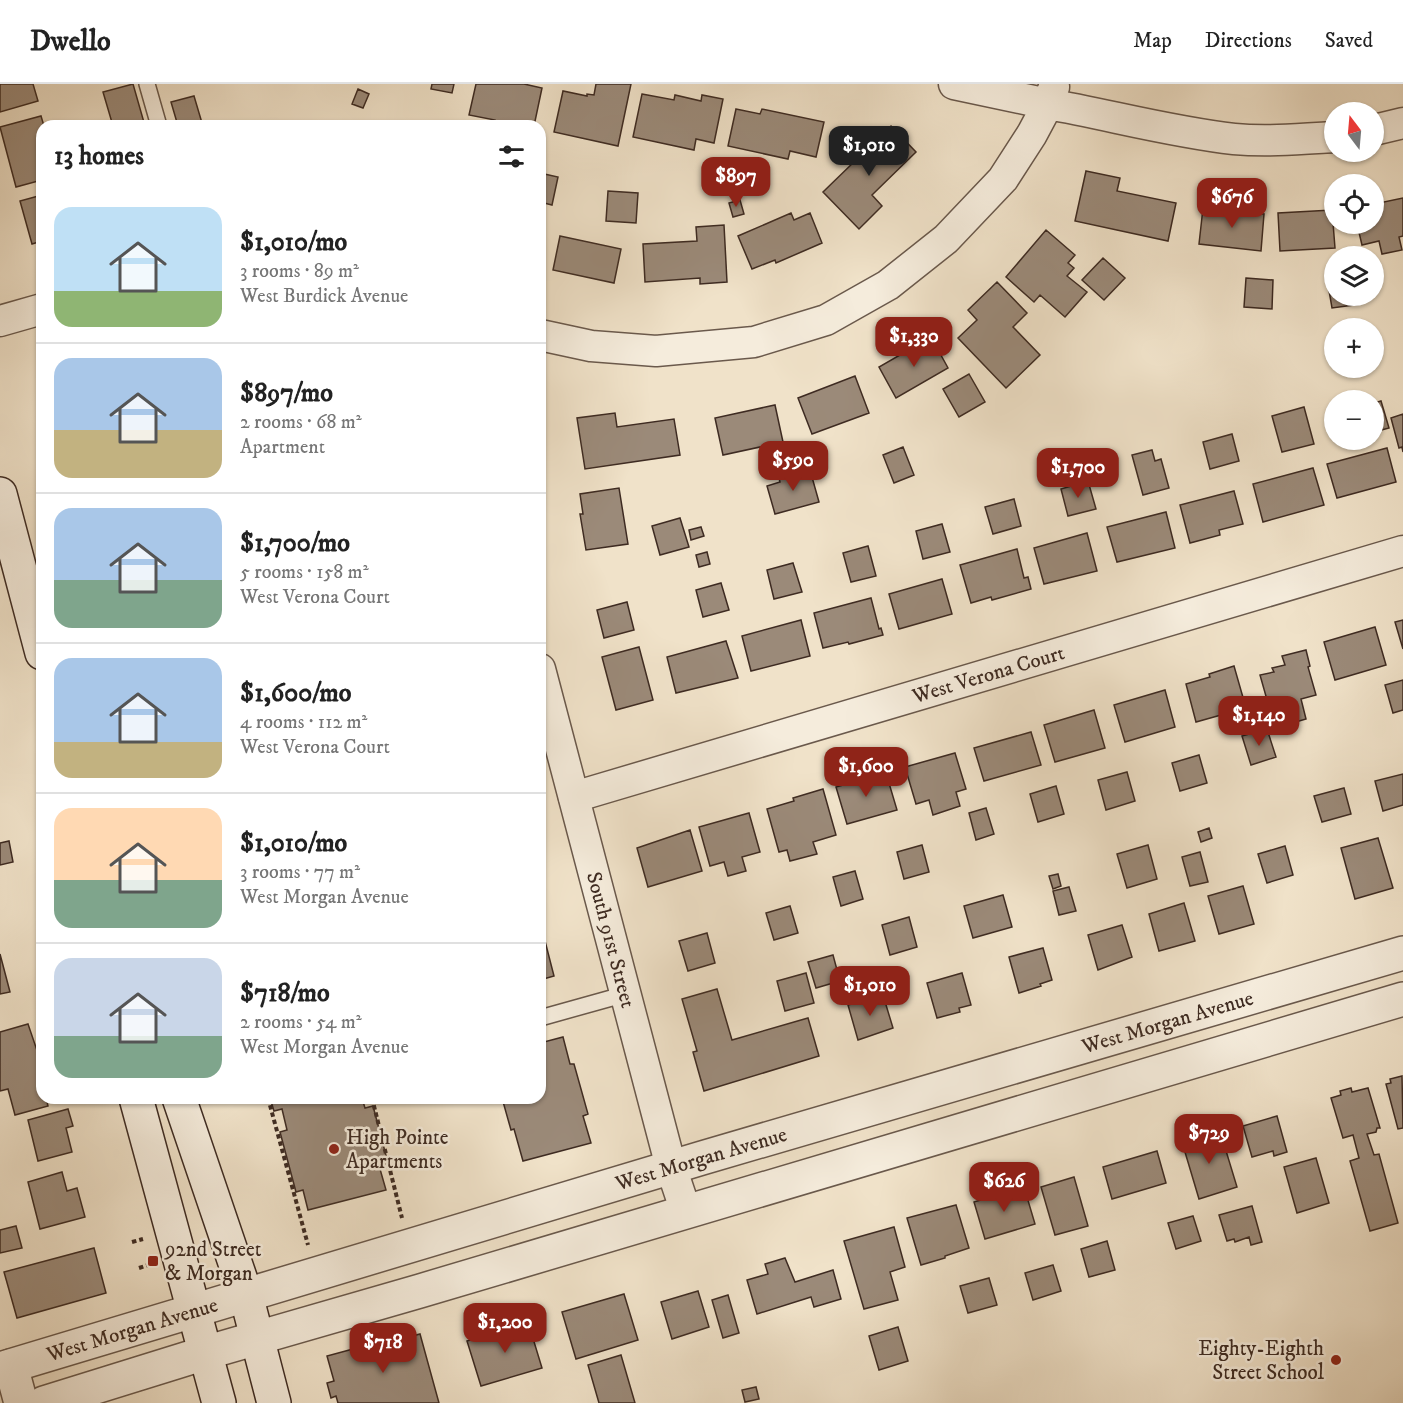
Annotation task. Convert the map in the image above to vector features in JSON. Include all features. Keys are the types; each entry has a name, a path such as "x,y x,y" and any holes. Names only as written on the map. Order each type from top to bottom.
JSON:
{"street":[{"path":"954,84 1052,94 1167,129 1235,139 1324,138"},
{"path":"546,337 591,346 656,351 754,342 826,320 888,285 946,239 1003,179 1032,134 1052,94"},
{"path":"1384,128 1403,123"},
{"path":"0,321 36,311"},
{"path":"0,494 36,630"},
{"name":"West Verona Court","path":"573,797 1403,551"},
{"name":"South 91st Street","path":"546,692 671,1167 686,1212"},
{"name":"West Morgan Avenue","path":"6,1368 246,1295 405,1233 671,1167 1403,953"},
{"path":"1247,999 1260,1041"},
{"path":"44,1403 205,1353 1403,999"},
{"path":"138,1104 219,1403"},
{"path":"181,1104 246,1295 274,1403"},
{"path":"405,1233 420,1291"},
{"path":"6,1368 21,1403"}],"lane":[{"path":"147,84 157,120"},
{"path":"546,1016 626,994"}],"path":[{"path":"270,1104 308,1246"},
{"path":"373,1104 405,1233"}],"building":[{"path":"0,84 33,84 38,101 0,112"},
{"path":"133,84 143,120 111,120 103,92"},
{"path":"432,84 454,84 452,93 431,89"},
{"path":"476,84 524,84 542,88 535,120 495,120 469,115"},
{"path":"596,84 631,84 618,146 554,132 563,91 587,96 587,94 594,95"},
{"path":"358,89 369,94 363,108 352,104"},
{"path":"642,94 674,100 675,95 701,101 702,95 723,99 714,143 696,139 694,150 633,137"},
{"path":"194,96 201,120 176,120 171,102"},
{"path":"736,109 760,114 762,109 824,122 816,157 790,151 788,159 728,146"},
{"path":"41,116 42,120 36,120 36,182 16,187 0,127"},
{"path":"891,126 916,152 872,195 882,206 859,229 823,192"},
{"path":"1086,171 1120,178 1117,191 1176,203 1168,241 1075,221"},
{"path":"546,174 558,177 552,205 546,204"},
{"path":"608,191 638,193 636,223 606,221"},
{"path":"36,197 36,243 32,244 20,201"},
{"path":"1403,198 1403,236 1399,237 1402,250 1384,254 1384,246 1380,246 1379,241 1362,245 1359,234 1384,234 1384,202"},
{"path":"740,200 744,214 733,217 729,203"},
{"path":"1203,208 1264,214 1261,251 1199,244"},
{"path":"1324,210 1324,234 1334,234 1335,246 1280,251 1278,213"},
{"path":"791,213 794,220 810,213 822,243 776,263 775,260 752,269 738,236"},
{"path":"724,225 727,282 700,284 700,278 645,282 643,244 697,241 696,227"},
{"path":"1046,230 1075,255 1068,263 1074,268 1067,276 1087,292 1065,317 1040,295 1034,302 1006,277"},
{"path":"560,236 621,249 614,283 553,270"},
{"path":"1103,258 1125,278 1104,300 1082,280"},
{"path":"1246,278 1273,280 1272,309 1244,307"},
{"path":"997,282 1027,313 1013,327 1040,355 1006,388 958,338 977,320 968,310"},
{"path":"931,337 948,368 896,398 879,367"},
{"path":"969,374 985,402 959,417 943,389"},
{"path":"855,376 869,413 812,434 798,398"},
{"path":"775,405 783,442 723,455 715,418"},
{"path":"1304,407 1314,444 1282,452 1272,416"},
{"path":"1384,411 1389,428 1384,429"},
{"path":"615,413 617,427 674,419 680,455 585,469 577,418"},
{"path":"1403,414 1403,452 1402,447 1399,448 1391,418"},
{"path":"1232,434 1239,461 1210,469 1203,442"},
{"path":"903,447 914,475 894,483 883,455"},
{"path":"1387,448 1396,482 1337,498 1327,464"},
{"path":"1152,450 1155,461 1161,459 1169,488 1143,495 1132,455"},
{"path":"1313,468 1324,505 1263,522 1253,484"},
{"path":"810,470 819,502 775,514 767,486 780,482 779,478"},
{"path":"1088,481 1096,509 1068,516 1061,489"},
{"path":"619,488 628,544 586,550 580,514 583,514 580,494"},
{"path":"1234,491 1243,524 1219,530 1220,535 1190,543 1180,505"},
{"path":"1014,499 1021,526 993,534 985,507"},
{"path":"1166,512 1175,548 1117,562 1107,527"},
{"path":"680,518 689,547 660,555 652,526"},
{"path":"942,524 950,552 923,559 916,531"},
{"path":"701,527 704,536 691,540 689,530"},
{"path":"1087,533 1097,571 1044,584 1034,548"},
{"path":"868,546 876,576 851,582 843,553"},
{"path":"1017,549 1024,578 1028,577 1031,589 992,600 991,597 971,603 960,565"},
{"path":"707,552 710,564 699,567 696,555"},
{"path":"793,563 802,592 774,599 767,570"},
{"path":"942,579 952,614 899,629 889,594"},
{"path":"721,583 729,610 703,617 696,590"},
{"path":"871,598 879,629 881,628 883,635 823,648 814,613"},
{"path":"627,602 634,630 604,638 597,610"},
{"path":"801,620 810,656 751,671 742,636"},
{"path":"1403,620 1403,649 1395,622"},
{"path":"1375,627 1386,665 1335,680 1324,642"},
{"path":"726,641 738,678 676,693 667,657"},
{"path":"639,647 653,700 616,710 602,657"},
{"path":"1306,650 1316,695 1301,699 1306,719 1275,728 1260,675 1274,672 1272,668 1285,665 1282,656"},
{"path":"1234,666 1246,708 1196,722 1186,684 1210,677 1209,674"},
{"path":"1403,680 1403,710 1393,713 1385,685"},
{"path":"1165,690 1175,727 1125,742 1114,705"},
{"path":"1094,710 1105,748 1055,762 1044,725"},
{"path":"1267,729 1276,757 1251,765 1242,736"},
{"path":"1031,732 1041,765 984,781 974,748"},
{"path":"955,753 966,789 956,792 960,806 933,815 929,800 916,804 905,767"},
{"path":"1199,755 1207,783 1180,791 1172,763"},
{"path":"1127,772 1135,801 1106,810 1098,780"},
{"path":"886,773 897,810 847,824 836,787"},
{"path":"1403,774 1403,805 1383,811 1375,781"},
{"path":"1056,786 1064,814 1038,822 1030,794"},
{"path":"1344,788 1351,814 1322,822 1314,796"},
{"path":"823,789 836,835 813,842 817,854 790,861 787,850 779,852 767,809"},
{"path":"986,808 994,834 976,840 969,813"},
{"path":"749,813 760,852 742,857 746,871 728,876 724,862 710,866 699,827"},
{"path":"1209,828 1212,838 1201,842 1198,832"},
{"path":"690,830 702,871 648,887 637,848"},
{"path":"1378,838 1393,888 1355,899 1341,848"},
{"path":"9,841 13,862 0,865 0,843"},
{"path":"922,845 929,872 904,879 897,852"},
{"path":"1148,845 1157,879 1127,888 1117,854"},
{"path":"1285,846 1293,875 1267,883 1258,854"},
{"path":"1200,852 1208,882 1190,886 1182,857"},
{"path":"855,871 863,899 841,906 833,877"},
{"path":"1058,874 1061,886 1053,889 1049,876"},
{"path":"1243,886 1254,924 1219,934 1208,896"},
{"path":"1069,887 1076,911 1059,915 1053,891"},
{"path":"1003,895 1012,927 973,938 964,906"},
{"path":"1184,903 1195,941 1159,951 1149,914"},
{"path":"790,906 798,933 774,940 766,913"},
{"path":"909,917 917,947 890,955 882,925"},
{"path":"1122,925 1132,957 1098,970 1088,935"},
{"path":"707,933 715,963 688,971 679,941"},
{"path":"546,945 554,976 546,978"},
{"path":"1043,948 1052,980 1019,993 1009,957"},
{"path":"0,954 10,992 0,994"},
{"path":"833,955 840,981 816,988 808,962"},
{"path":"806,973 814,1003 785,1011 777,981"},
{"path":"962,973 971,1005 959,1008 960,1012 937,1018 927,983"},
{"path":"717,989 732,1040 808,1018 819,1056 704,1091 693,1052 697,1051 682,999"},
{"path":"883,995 893,1028 858,1040 848,1005"},
{"path":"28,1024 36,1047 36,1104 48,1104 48,1106 15,1115 8,1089 0,1091 0,1032"},
{"path":"563,1037 570,1064 574,1064 588,1114 583,1116 591,1143 523,1161 504,1104 546,1104 546,1041"},
{"path":"1402,1076 1403,1128 1398,1129 1386,1084 1391,1083 1390,1079"},
{"path":"1351,1088 1352,1092 1368,1088 1380,1128 1377,1128 1376,1132 1367,1134 1374,1155 1379,1154 1398,1223 1370,1231 1350,1161 1359,1158 1353,1135 1343,1138 1331,1098 1341,1095 1340,1091"},
{"name":"High Pointe Apartments","path":"272,1104 364,1104 365,1108 373,1106 389,1167 380,1169 386,1190 308,1210 303,1190 296,1192 280,1132 287,1130 282,1109 274,1111"},
{"path":"68,1109 73,1126 66,1128 72,1152 38,1161 28,1120"},
{"path":"1277,1116 1287,1152 1274,1156 1273,1151 1252,1157 1243,1126"},
{"path":"1220,1131 1237,1187 1199,1199 1182,1142"},
{"path":"1157,1151 1166,1183 1112,1199 1103,1167"},
{"path":"1316,1158 1329,1203 1297,1213 1284,1167"},
{"path":"62,1172 67,1191 77,1188 85,1217 40,1229 28,1182"},
{"path":"1074,1177 1088,1226 1055,1235 1041,1187"},
{"path":"1024,1187 1035,1224 985,1239 974,1202"},
{"path":"956,1205 969,1248 921,1265 907,1218"},
{"path":"1252,1206 1262,1242 1251,1245 1249,1237 1235,1242 1234,1239 1227,1241 1219,1215"},
{"path":"1193,1216 1201,1241 1176,1249 1168,1223"},
{"path":"16,1226 22,1248 0,1253 0,1230"},
{"path":"894,1227 905,1267 890,1272 898,1300 864,1309 844,1241"},
{"path":"1107,1241 1115,1270 1089,1277 1081,1249"},
{"path":"94,1248 106,1293 17,1318 4,1272"},
{"path":"785,1258 795,1282 833,1270 841,1299 814,1307 811,1297 757,1314 747,1280 768,1274 765,1264"},
{"path":"1053,1265 1061,1291 1033,1300 1025,1273"},
{"path":"989,1278 997,1305 968,1313 960,1286"},
{"path":"698,1291 709,1327 672,1339 661,1302"},
{"path":"624,1294 638,1340 576,1359 562,1312"},
{"path":"728,1295 739,1333 723,1338 712,1300"},
{"path":"528,1322 542,1368 481,1386 467,1341"},
{"path":"898,1327 908,1361 879,1370 869,1336"},
{"path":"420,1334 439,1403 338,1403 336,1396 331,1398 327,1383 334,1381 327,1356"},
{"path":"621,1355 635,1403 599,1403 588,1365"},
{"path":"756,1387 759,1399 745,1402 742,1390"}],"place":[{"name":"High Pointe Apartments","path":"334,1149"},
{"name":"92nd Street & Morgan","path":"153,1261"},
{"name":"Eighty-Eighth Street School","path":"1336,1360"}]}
